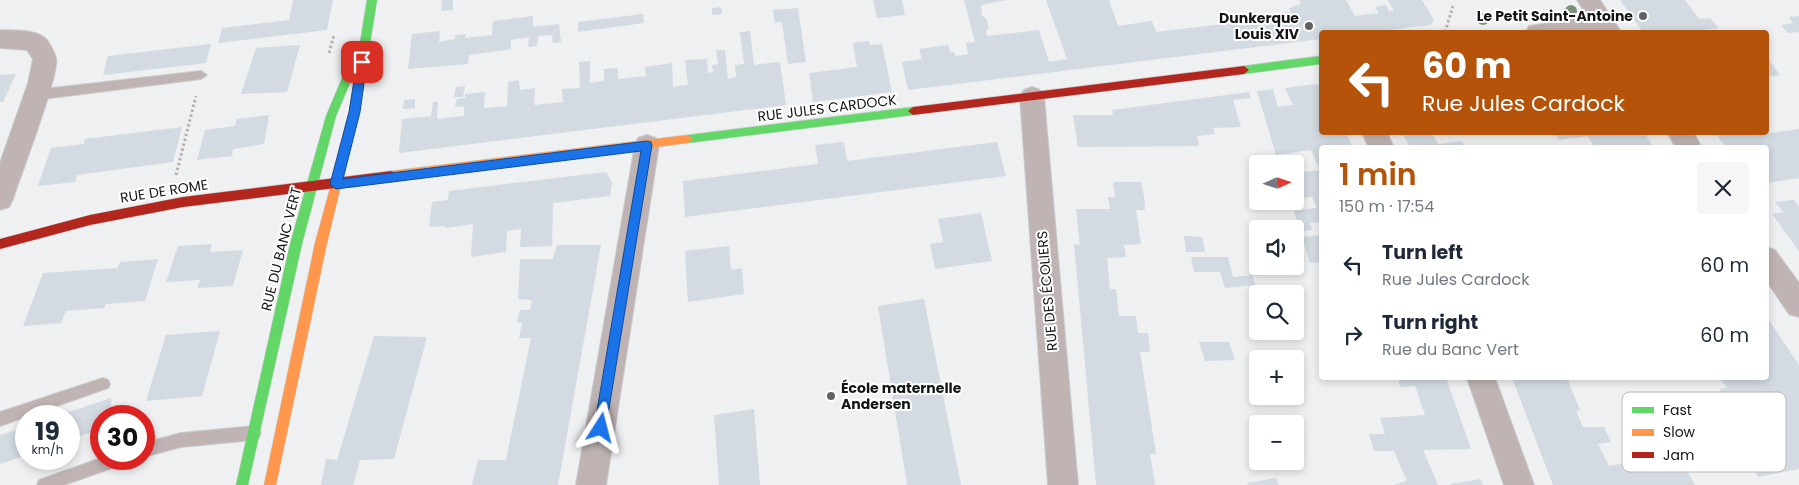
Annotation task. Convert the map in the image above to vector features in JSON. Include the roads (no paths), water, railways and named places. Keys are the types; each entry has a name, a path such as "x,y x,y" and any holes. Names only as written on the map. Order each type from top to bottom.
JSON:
{"street":[{"name":"RUE DU BANC VERT","path":"270,485 312,286 354,112 366,25 372,0"},
{"path":"1588,0 1607,28"},
{"name":"RUE DU BANC VERT","path":"242,485 296,244 331,116 366,25"},
{"path":"1572,30 1607,28"},
{"path":"0,38 31,41 38,45 45,59 43,71 0,199"},
{"name":"RUE JULES CARDOCK","path":"336,184 1319,60"},
{"name":"RUE DES ÉCOLIERS","path":"1032,97 1063,485"},
{"path":"591,485 647,145"},
{"name":"RUE DE ROME","path":"0,244 90,220 169,204 336,184"},
{"path":"1769,262 1799,306"},
{"path":"1482,380 1519,485"}],"lane":[{"path":"35,95 201,75"},
{"path":"0,419 103,384"},
{"path":"155,447 181,440 254,433"},
{"path":"44,485 90,469"}],"place":[{"name":"Le Petit Saint-Antoine","path":"1643,16"},
{"name":"Dunkerque Louis XIV","path":"1309,26"},
{"name":"École maternelle Andersen","path":"831,396"}]}
